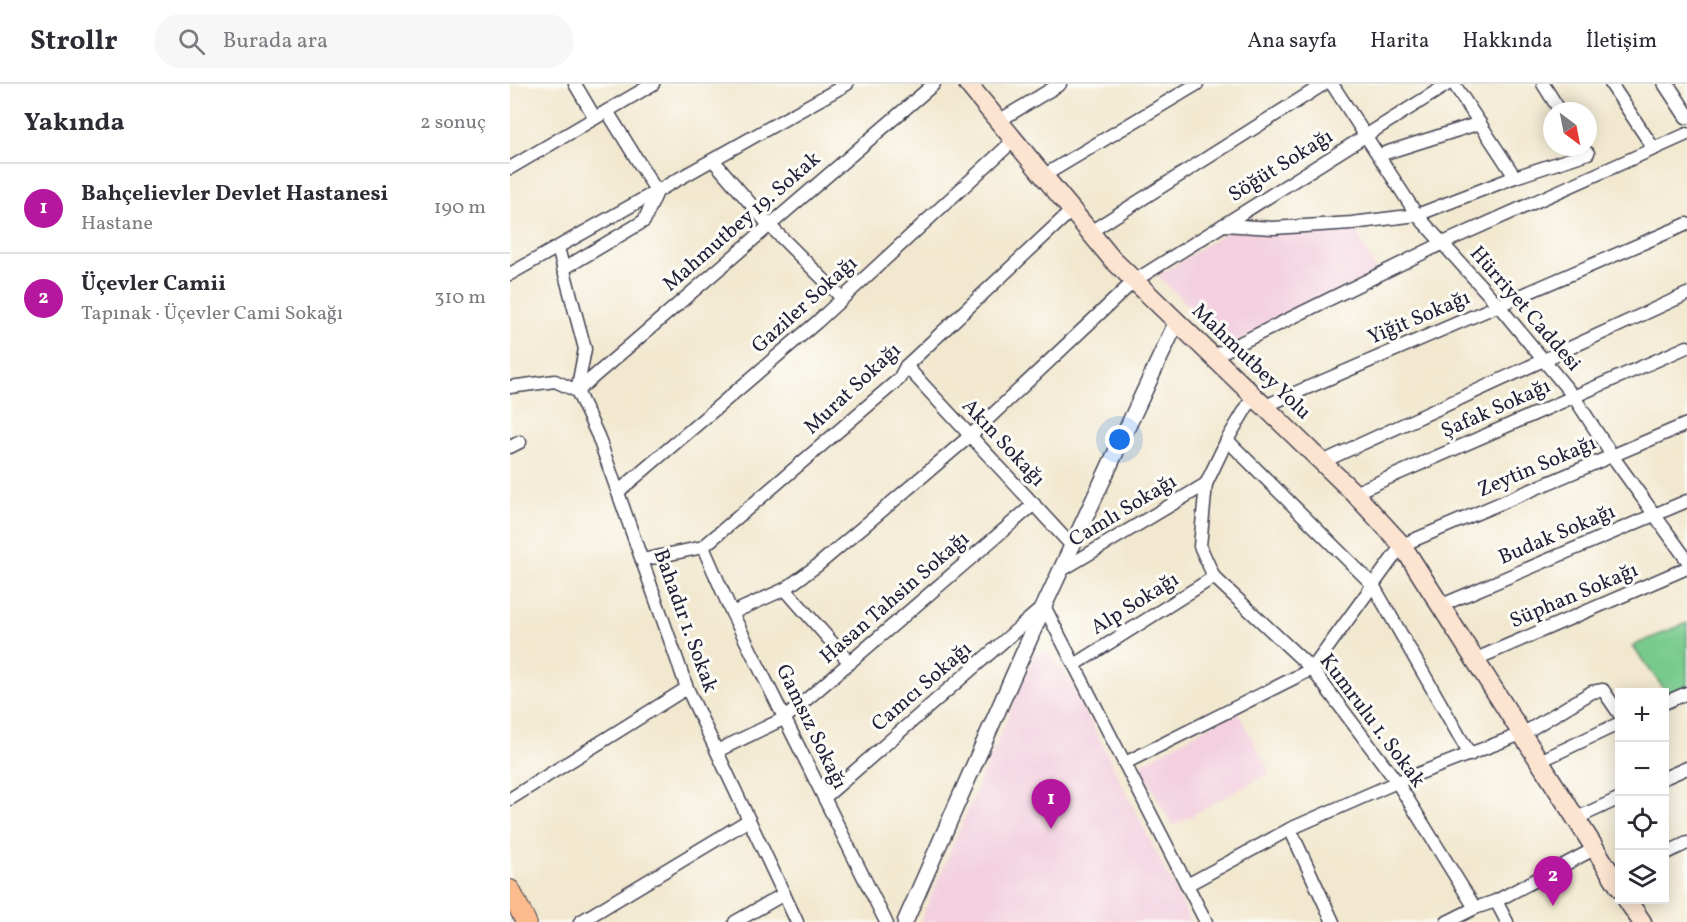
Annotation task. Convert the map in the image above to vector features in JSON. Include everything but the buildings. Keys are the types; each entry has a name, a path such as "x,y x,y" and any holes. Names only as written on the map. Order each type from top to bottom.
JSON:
{"main road":[{"name":"Mahmutbey Yolu","path":"968,84 1012,141 1134,281 1354,493 1402,545 1524,733 1594,849 1615,877"},
{"path":"510,890 526,922"},
{"path":"1630,904 1642,922"}],"street":[{"path":"575,84 595,118"},
{"path":"510,168 653,84"},
{"path":"510,274 847,84"},
{"name":"Mahmutbey 19. Sokak","path":"576,391 934,84"},
{"path":"997,122 1060,84"},
{"path":"1043,176 1197,84"},
{"path":"1090,232 1324,84"},
{"name":"Hürriyet Caddesi","path":"1332,84 1417,215 1498,305 1574,397 1613,457 1687,560"},
{"name":"Söğüt Sokağı","path":"732,613 785,589 970,436 1134,281 1448,84"},
{"path":"1454,84 1515,177"},
{"path":"1542,84 1554,102"},
{"path":"1611,84 1654,149"},
{"path":"1666,84 1687,116"},
{"path":"607,111 657,192"},
{"path":"1379,155 1480,123"},
{"path":"1214,356 1443,243 1687,134"},
{"name":"Gaziler Sokağı","path":"618,492 842,298 1012,141"},
{"path":"1223,225 1273,228 1417,215 1570,156"},
{"path":"1590,156 1601,172"},
{"path":"713,160 768,224 842,298"},
{"path":"563,269 644,221 657,192"},
{"name":"Murat Sokağı","path":"642,560 703,547 899,380 906,366 1071,211"},
{"name":"Yiğit Sokağı","path":"1259,401 1498,305 1687,224"},
{"path":"510,386 555,381 576,391 585,349 558,248"},
{"path":"1322,462 1687,294"},
{"path":"904,922 1044,606 1177,321"},
{"name":"Şafak Sokağı","path":"1354,493 1687,347"},
{"name":"Akın Sokağı","path":"906,366 1072,546"},
{"name":"Bahadır 1. Sokak","path":"576,391 597,436 618,492 687,688 797,922"},
{"path":"1214,577 1200,546 1206,484 1227,440 1259,401"},
{"name":"Zeytin Sokağı","path":"1402,545 1687,424"},
{"path":"1227,440 1373,585 1470,755"},
{"name":"Camlı Sokağı","path":"1060,571 1206,484"},
{"name":"Budak Sokağı","path":"1442,605 1687,501"},
{"name":"Hasan Tahsin Sokağı","path":"717,751 785,718 1034,504"},
{"path":"1125,763 1312,669 1402,545"},
{"name":"Gamsız Sokağı","path":"703,547 732,613 886,922"},
{"name":"Süphan Sokağı","path":"1476,659 1687,568"},
{"name":"Alp Sokağı","path":"1076,664 1214,577"},
{"name":"Kumrulu 1. Sokak","path":"1214,577 1312,669 1397,782 1475,908"},
{"path":"785,589 850,663"},
{"path":"1044,606 1076,664 1206,922"},
{"name":"Camcı Sokağı","path":"824,798 1044,606"},
{"path":"510,799 687,688"},
{"path":"1187,885 1290,829 1397,782 1524,733 1592,692 1603,690 1615,708"},
{"path":"1669,701 1687,693"},
{"path":"1540,761 1615,725"},
{"path":"1669,776 1687,768"},
{"path":"1575,819 1615,800"},
{"path":"580,922 749,820"},
{"path":"1290,829 1332,922"},
{"path":"1669,852 1687,843"},
{"path":"1447,922 1475,908 1496,901 1594,849"},
{"path":"735,922 784,894"},
{"path":"1496,901 1507,922"}],"shaded area":[{"path":"1355,228 1377,272 1229,345 1158,276 1228,231"},
{"path":"1048,652 1070,680 1191,922 920,922 1034,655"},
{"path":"1237,711 1270,772 1173,826 1139,765"}],"green space":[{"path":"1687,623 1687,686 1669,694 1669,688 1664,688 1632,646"}],"place":[{"name":"Bahçelievler Devlet Hastanesi","path":"1051,829"},
{"name":"Üçevler Camii","path":"1553,906"}]}
